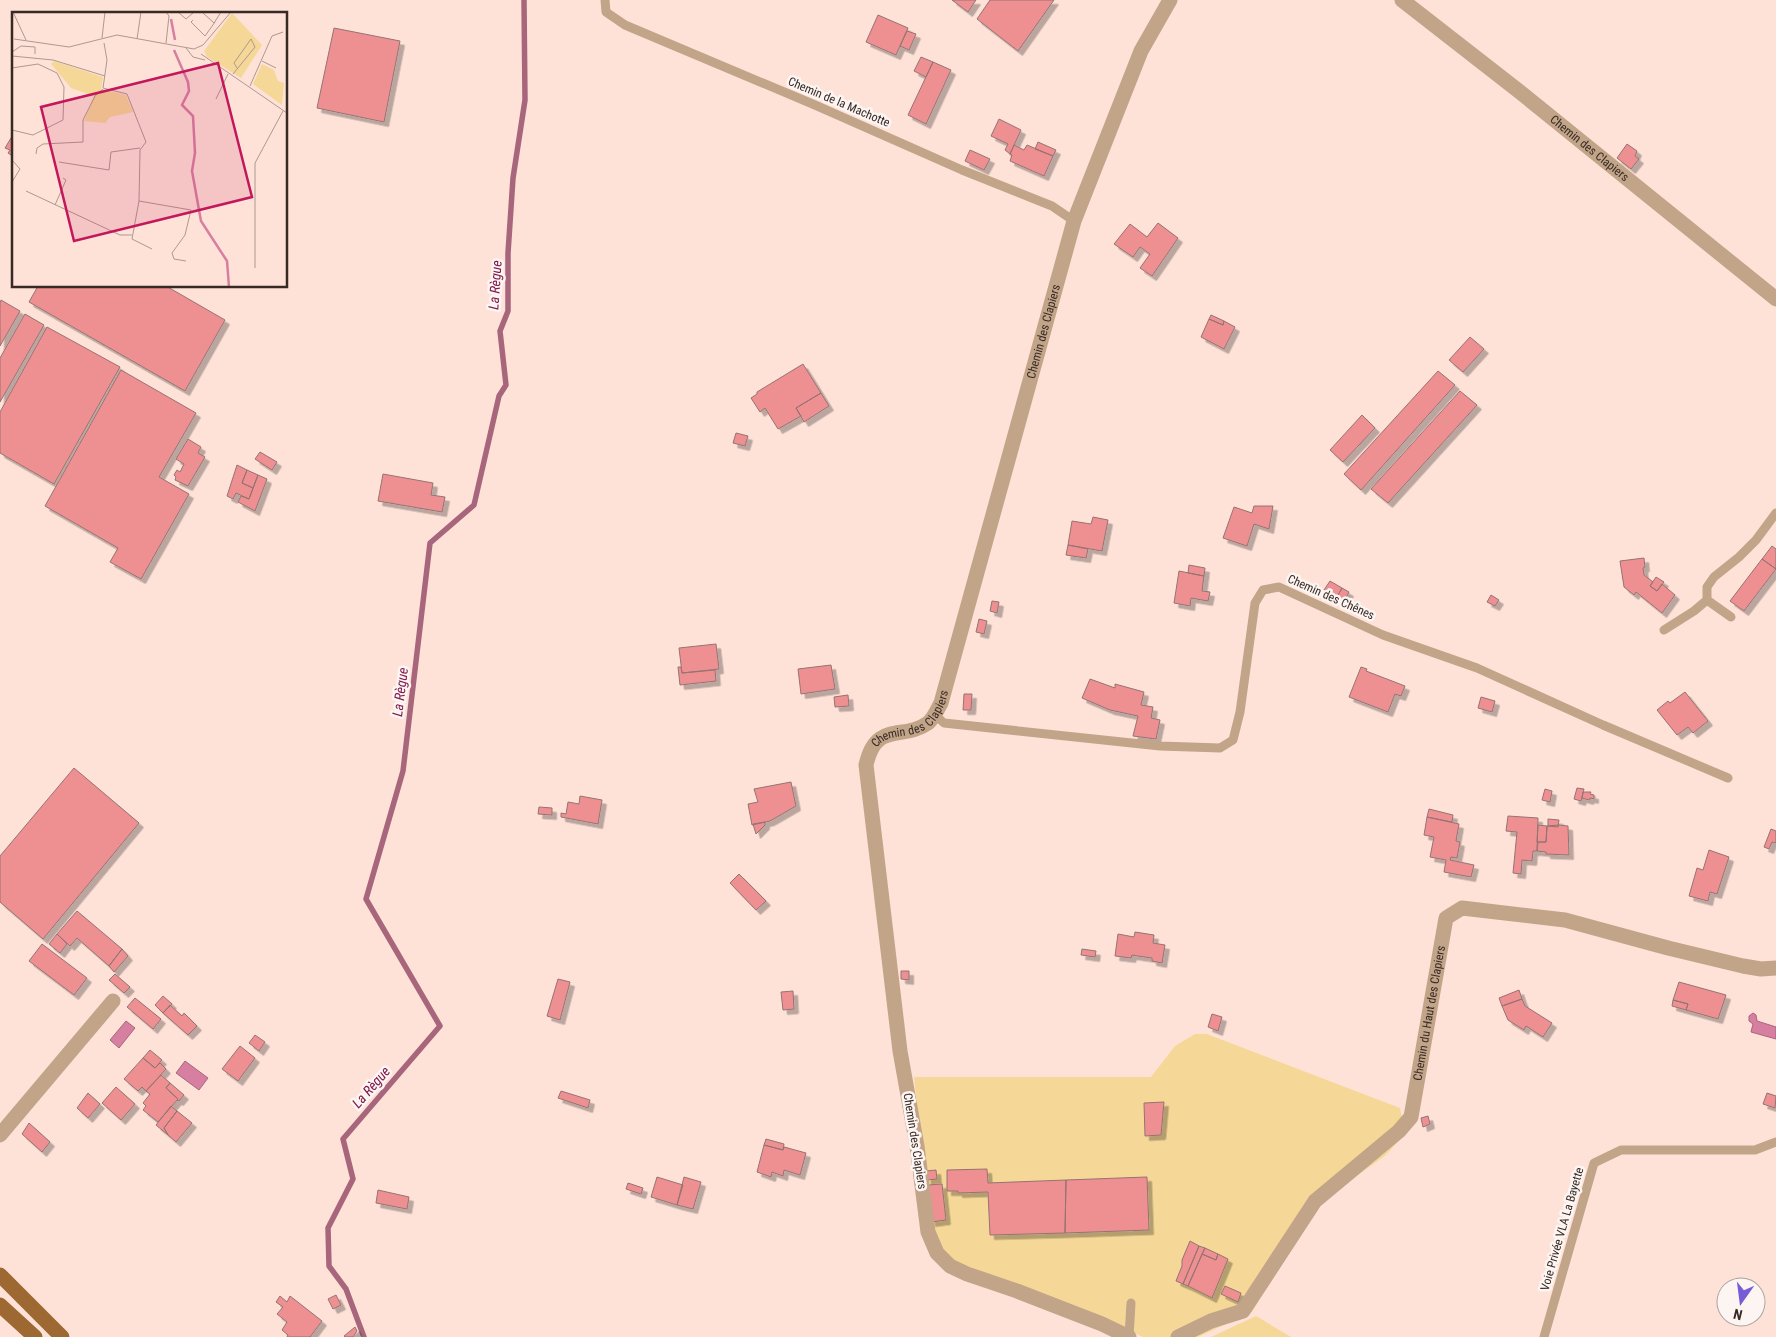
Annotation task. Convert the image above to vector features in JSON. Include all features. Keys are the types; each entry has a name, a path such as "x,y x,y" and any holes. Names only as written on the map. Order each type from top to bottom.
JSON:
{"main road":[{"path":"0,1275 62,1337"},
{"path":"0,1305 35,1337"}],"street":[{"name":"Chemin des Clapiers","path":"1129,1337 1102,1324 967,1274 950,1266 937,1253 928,1232 900,1051 866,765 869,752 878,739 896,732 914,729 927,723 935,715 941,703 1074,221 1141,51 1170,0"},
{"name":"Chemin des Clapiers","path":"1402,0 1520,92 1776,299"},
{"name":"Chemin du Haut des Clapiers","path":"1178,1337 1211,1322 1243,1311 1315,1200 1399,1131 1411,1117 1446,918 1462,908 1564,920 1742,966 1776,968"},
{"path":"0,1135 112,1001"}],"lane":[{"name":"Chemin de la Machotte","path":"605,0 606,12 625,26 815,105 962,170 1052,206 1074,221"},
{"path":"1664,630 1694,611 1707,600 1707,588 1714,577 1756,540 1776,513"},
{"name":"Chemin des Chênes","path":"935,715 944,723 1160,746 1220,748 1232,740 1240,712 1255,603 1263,590 1279,586 1383,635 1477,668 1728,778"},
{"path":"1707,600 1731,617"},
{"name":"Voie Privée VLA La Bayette","path":"1544,1337 1594,1163 1621,1150 1755,1150 1776,1142"},
{"path":"1129,1337 1131,1303"}],"shaded area":[{"path":"1753,1013 1756,1015 1757,1021 1776,1027 1776,1039 1751,1032 1753,1024 1749,1021 1749,1016"},
{"path":"126,1021 135,1028 119,1048 110,1040"},
{"path":"1195,1034 1207,1034 1400,1108 1405,1134 1386,1155 1315,1206 1252,1312 1198,1337 1143,1337 1108,1321 968,1269 952,1259 940,1247 929,1222 914,1077 1151,1077 1175,1046"},
{"path":"185,1061 208,1078 199,1090 176,1073"},
{"path":"1256,1316 1291,1337 1211,1337"}],"building":[{"path":"952,0 976,0 968,12"},
{"path":"990,0 1054,0 1018,51 977,19"},
{"path":"878,15 908,28 896,55 866,42"},
{"path":"334,28 400,41 384,122 317,108"},
{"path":"907,31 916,34 909,50 900,46"},
{"path":"921,57 933,62 926,77 914,71"},
{"path":"933,62 951,70 926,124 908,115"},
{"path":"999,119 1021,130 1010,154 1005,150 1008,144 991,136"},
{"path":"12,136 12,156 8,153 10,150 5,148"},
{"path":"1038,142 1056,150 1053,156 1035,149"},
{"path":"1627,144 1637,151 1635,156 1639,159 1631,169 1617,158"},
{"path":"1014,145 1024,150 1027,145 1053,156 1044,176 1010,161 1012,155 1010,154"},
{"path":"970,150 990,159 984,170 965,161"},
{"path":"1158,223 1178,238 1152,276 1140,268 1150,254 1140,247 1133,257 1114,244 1130,224 1147,237"},
{"path":"37,288 169,288 225,320 185,391 29,302"},
{"path":"1,300 20,311 0,346 0,303"},
{"path":"25,314 44,325 0,402 0,358"},
{"path":"1211,315 1224,321 1223,325 1209,319"},
{"path":"1209,319 1223,325 1224,321 1235,327 1224,349 1201,337"},
{"path":"47,327 120,367 54,484 0,453 0,412"},
{"path":"1470,337 1484,349 1463,372 1449,360"},
{"path":"803,364 821,393 796,408 801,416 778,429 765,408 760,412 751,398 757,392"},
{"path":"121,370 196,413 159,477 189,494 141,579 110,562 118,548 45,506"},
{"path":"1438,371 1455,385 1361,490 1344,474"},
{"path":"1460,391 1477,405 1388,503 1371,489"},
{"path":"821,393 829,406 804,422 796,408"},
{"path":"1362,415 1375,428 1343,462 1330,450"},
{"path":"736,433 748,436 745,446 733,443"},
{"path":"188,439 201,447 198,453 205,457 188,486 175,480 176,477 174,475 177,470 180,472 184,464 176,459"},
{"path":"260,452 277,462 272,470 255,459"},
{"path":"237,465 247,470 242,483 253,488 249,499 236,493 233,499 227,496"},
{"path":"247,470 258,475 253,488 242,483"},
{"path":"383,474 433,483 431,495 445,497 442,512 378,501"},
{"path":"258,475 267,479 255,511 238,502 241,496 249,499"},
{"path":"1254,506 1273,506 1269,529 1254,524 1247,546 1223,538 1234,507 1252,513"},
{"path":"1093,517 1108,520 1102,551 1068,545 1072,521 1091,524"},
{"path":"1068,545 1088,549 1086,558 1066,555"},
{"path":"1772,546 1776,549 1776,569 1762,559"},
{"path":"1644,558 1644,575 1653,582 1650,586 1657,591 1662,584 1675,595 1662,613 1636,592 1634,595 1624,587 1620,561"},
{"path":"1762,559 1776,569 1744,611 1730,601"},
{"path":"1189,565 1205,568 1204,576 1188,573"},
{"path":"1179,571 1204,576 1202,591 1210,592 1208,601 1191,598 1190,606 1174,603"},
{"path":"1656,577 1664,582 1657,591 1650,586"},
{"path":"1330,581 1342,588 1337,597 1324,590"},
{"path":"1342,588 1349,592 1344,602 1337,597"},
{"path":"1491,595 1499,600 1495,606 1487,602"},
{"path":"992,601 999,602 997,613 990,611"},
{"path":"979,619 987,621 984,634 976,632"},
{"path":"716,644 719,669 682,673 679,648"},
{"path":"831,665 835,689 801,694 798,669"},
{"path":"678,667 681,667 682,673 715,670 716,681 680,685"},
{"path":"1361,667 1367,669 1366,671 1405,686 1401,696 1395,694 1388,712 1349,697"},
{"path":"1090,679 1115,688 1115,684 1144,692 1141,705 1153,707 1151,718 1160,720 1156,739 1133,736 1138,716 1110,710 1082,698"},
{"path":"1685,692 1708,721 1693,733 1688,727 1677,735 1657,710 1668,701 1670,703"},
{"path":"964,694 972,694 971,710 963,710"},
{"path":"848,695 849,706 835,707 834,697"},
{"path":"1481,697 1495,701 1492,712 1478,708"},
{"path":"74,768 139,823 43,939 0,902 0,856"},
{"path":"791,782 796,806 770,821 752,825 748,804 758,802 754,789"},
{"path":"1577,788 1584,789 1581,801 1574,799"},
{"path":"1545,789 1552,791 1550,802 1542,800"},
{"path":"1583,792 1591,792 1590,794 1594,795 1594,799 1582,798"},
{"path":"580,796 602,800 598,824 561,817 561,813 566,814 568,802 579,804"},
{"path":"539,807 552,808 552,815 538,814"},
{"path":"1429,809 1453,815 1452,822 1427,817"},
{"path":"1508,816 1538,818 1537,851 1533,851 1532,861 1522,860 1521,874 1513,873 1517,832 1506,831"},
{"path":"1427,817 1459,824 1456,841 1460,842 1457,858 1451,857 1450,860 1474,865 1471,877 1444,872 1446,860 1430,857 1434,837 1424,835"},
{"path":"1548,819 1559,820 1558,827 1548,826"},
{"path":"765,822 765,825 756,834 753,824"},
{"path":"1538,825 1547,826 1546,842 1537,842"},
{"path":"1547,826 1568,826 1569,855 1546,854 1546,852 1537,851 1538,842 1546,842"},
{"path":"1771,829 1776,831 1776,843 1772,842 1769,849 1764,847"},
{"path":"1709,850 1729,857 1717,894 1710,892 1708,901 1689,896 1697,868 1703,870"},
{"path":"739,874 766,901 756,910 730,883"},
{"path":"77,911 122,949 109,966 77,938 70,946 57,934"},
{"path":"1135,932 1154,935 1153,943 1165,945 1162,963 1152,961 1152,958 1132,955 1131,958 1115,956 1118,934 1134,937"},
{"path":"57,934 67,944 60,953 49,944"},
{"path":"42,944 87,978 74,995 29,961"},
{"path":"122,949 128,956 114,972 109,966"},
{"path":"1082,949 1096,951 1095,957 1081,955"},
{"path":"901,971 909,971 909,980 901,979"},
{"path":"115,974 130,987 124,993 109,980"},
{"path":"558,979 570,982 560,1020 547,1016"},
{"path":"1679,982 1726,995 1718,1019 1686,1010 1688,1004 1673,1000"},
{"path":"1519,990 1522,999 1502,1006 1499,998"},
{"path":"793,991 794,1009 783,1010 781,992"},
{"path":"163,996 172,1004 163,1013 155,1005"},
{"path":"135,998 161,1019 153,1029 127,1007"},
{"path":"1522,999 1525,1006 1552,1023 1543,1037 1526,1026 1524,1030 1508,1020 1502,1006"},
{"path":"1673,1000 1688,1004 1686,1010 1672,1006"},
{"path":"170,1005 182,1016 184,1013 197,1026 188,1035 163,1013"},
{"path":"1212,1014 1222,1017 1218,1031 1208,1027"},
{"path":"255,1035 265,1042 259,1051 249,1043"},
{"path":"240,1046 255,1058 238,1081 222,1069"},
{"path":"150,1050 162,1060 155,1068 143,1058"},
{"path":"143,1058 155,1068 160,1063 166,1069 146,1091 142,1087 138,1091 124,1079"},
{"path":"161,1075 170,1083 166,1088 178,1099 158,1122 143,1110 146,1106 143,1103 150,1094 146,1091"},
{"path":"170,1083 184,1095 179,1101 166,1088"},
{"path":"116,1087 135,1104 121,1120 102,1103"},
{"path":"561,1091 590,1100 588,1108 558,1098"},
{"path":"88,1093 100,1104 88,1118 77,1108"},
{"path":"1767,1093 1776,1096 1775,1108 1763,1104"},
{"path":"1164,1102 1161,1135 1145,1136 1144,1103"},
{"path":"171,1106 177,1111 164,1128 168,1135 156,1125"},
{"path":"177,1111 192,1123 176,1142 168,1135 164,1128"},
{"path":"1428,1116 1430,1124 1423,1127 1421,1118"},
{"path":"29,1123 50,1142 42,1152 22,1134"},
{"path":"766,1139 784,1144 783,1150 764,1145"},
{"path":"764,1145 783,1150 784,1147 806,1153 800,1175 784,1170 783,1176 772,1172 771,1177 757,1172"},
{"path":"987,1169 988,1183 1066,1180 1065,1233 990,1235 988,1192 958,1193 958,1191 947,1191 947,1170"},
{"path":"936,1170 937,1179 927,1180 926,1171"},
{"path":"657,1177 683,1185 677,1205 651,1197"},
{"path":"684,1177 701,1182 693,1209 677,1205"},
{"path":"1147,1177 1149,1230 1065,1233 1066,1180"},
{"path":"628,1183 643,1188 641,1194 626,1189"},
{"path":"942,1184 946,1220 931,1222 928,1185"},
{"path":"378,1190 409,1197 407,1209 376,1203"},
{"path":"1190,1241 1199,1246 1183,1284 1176,1281"},
{"path":"1199,1246 1205,1248 1188,1286 1183,1284"},
{"path":"1205,1248 1218,1254 1216,1260 1202,1254"},
{"path":"1202,1254 1216,1260 1218,1254 1228,1259 1212,1298 1188,1286"},
{"path":"1225,1286 1241,1293 1238,1302 1221,1294"},
{"path":"336,1295 341,1305 333,1309 328,1299"},
{"path":"280,1296 287,1302 290,1296 322,1321 310,1337 287,1337 288,1335 282,1330 287,1322 277,1314 283,1307 276,1302"},
{"path":"355,1327 357,1331 353,1337 344,1336"}],"waterway":[{"name":"La Règue","path":"364,1337 346,1289 329,1266 328,1228 353,1179 343,1139 440,1026 366,899 403,771 430,543 474,505 499,396 506,385 500,331 508,311 508,253 513,178 525,100 524,0"}]}
